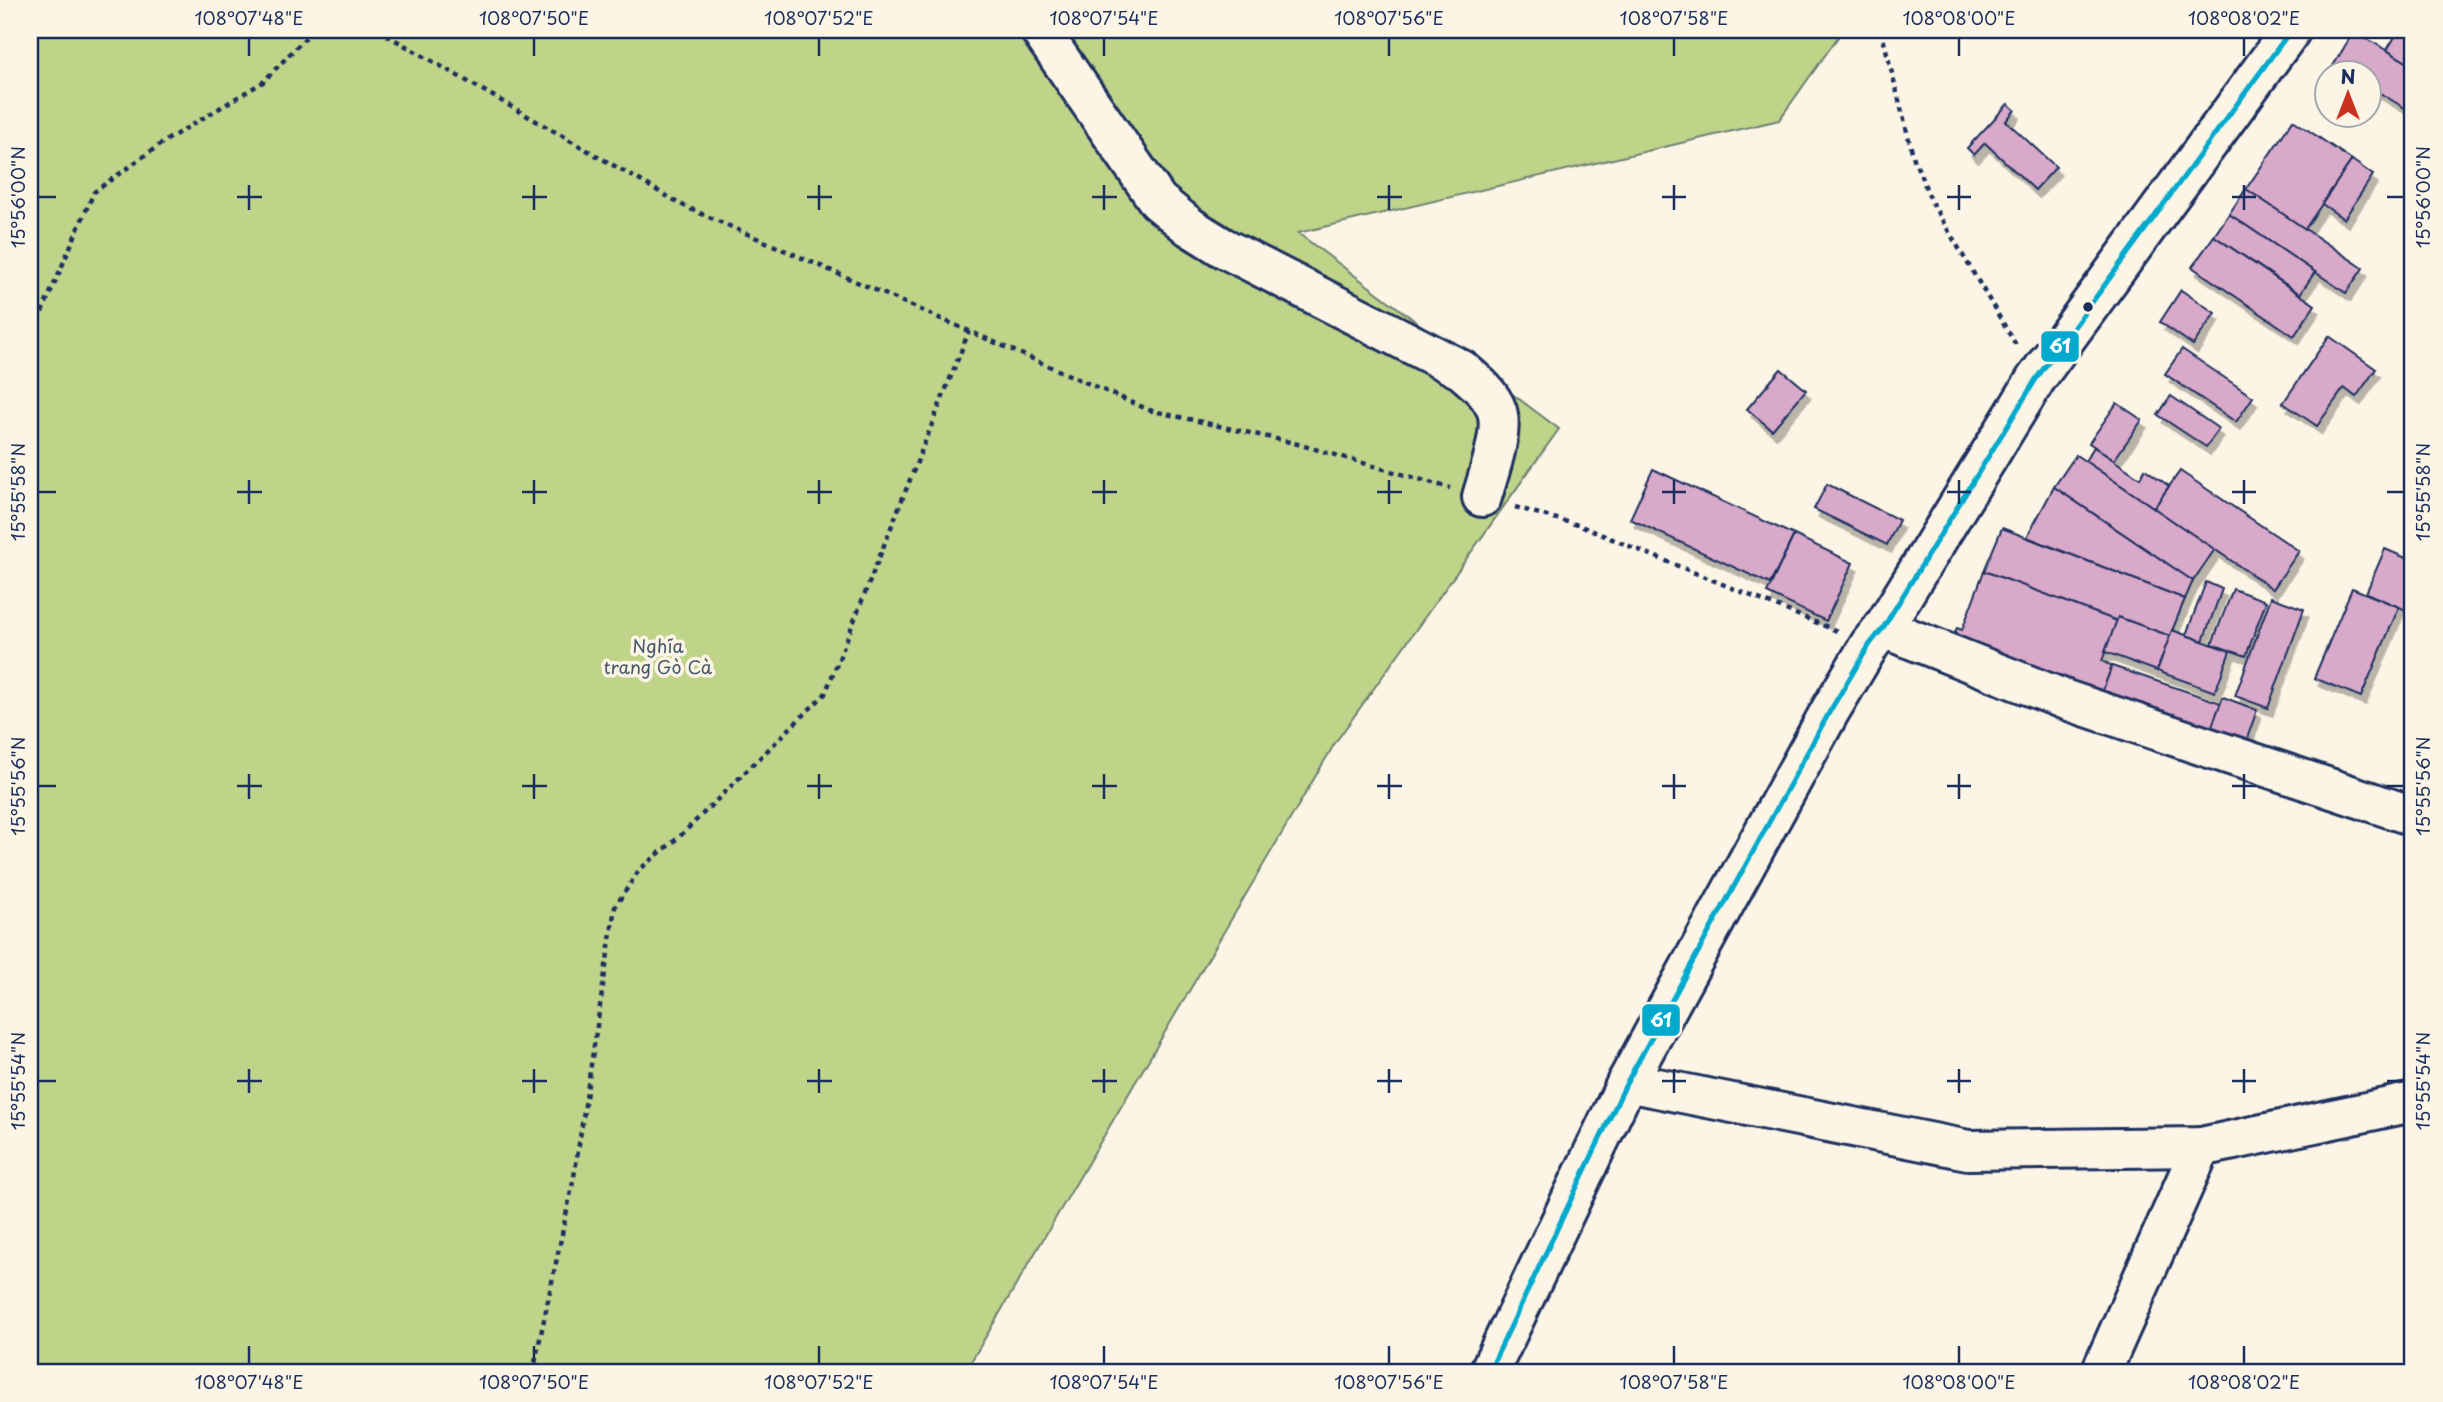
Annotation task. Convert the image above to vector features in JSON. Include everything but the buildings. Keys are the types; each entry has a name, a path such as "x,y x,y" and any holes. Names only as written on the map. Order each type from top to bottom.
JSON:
{"main road":[{"path":"1040,30 1158,201 1190,227 1222,247 1462,370 1485,390 1497,412 1498,430 1482,497"},
{"path":"1489,1372 1627,1082 1830,711 2036,379 2291,30"},
{"path":"1876,636 2413,816"},
{"path":"1627,1082 1968,1150 2201,1147 2413,1102"},
{"path":"2101,1372 2201,1147"}],"path":[{"path":"30,340 94,192 165,141 263,82 313,30"},
{"path":"378,30 687,206 1149,410 1294,443 1578,525 1876,636"},
{"path":"1881,30 1914,159 1932,203 2036,379"},
{"path":"533,1372 574,1177 615,907 639,870 679,837 825,694 969,331"}],"green space":[{"name":"Nghĩa trang Gò Cà","path":"30,30 1843,30 1779,120 1298,233 1559,429 1335,743 965,1372 30,1372"}],"transit line":[{"name":"61","path":"1489,1372 1627,1082 1830,711 1870,644 1883,628 2036,379 2291,30"}]}
